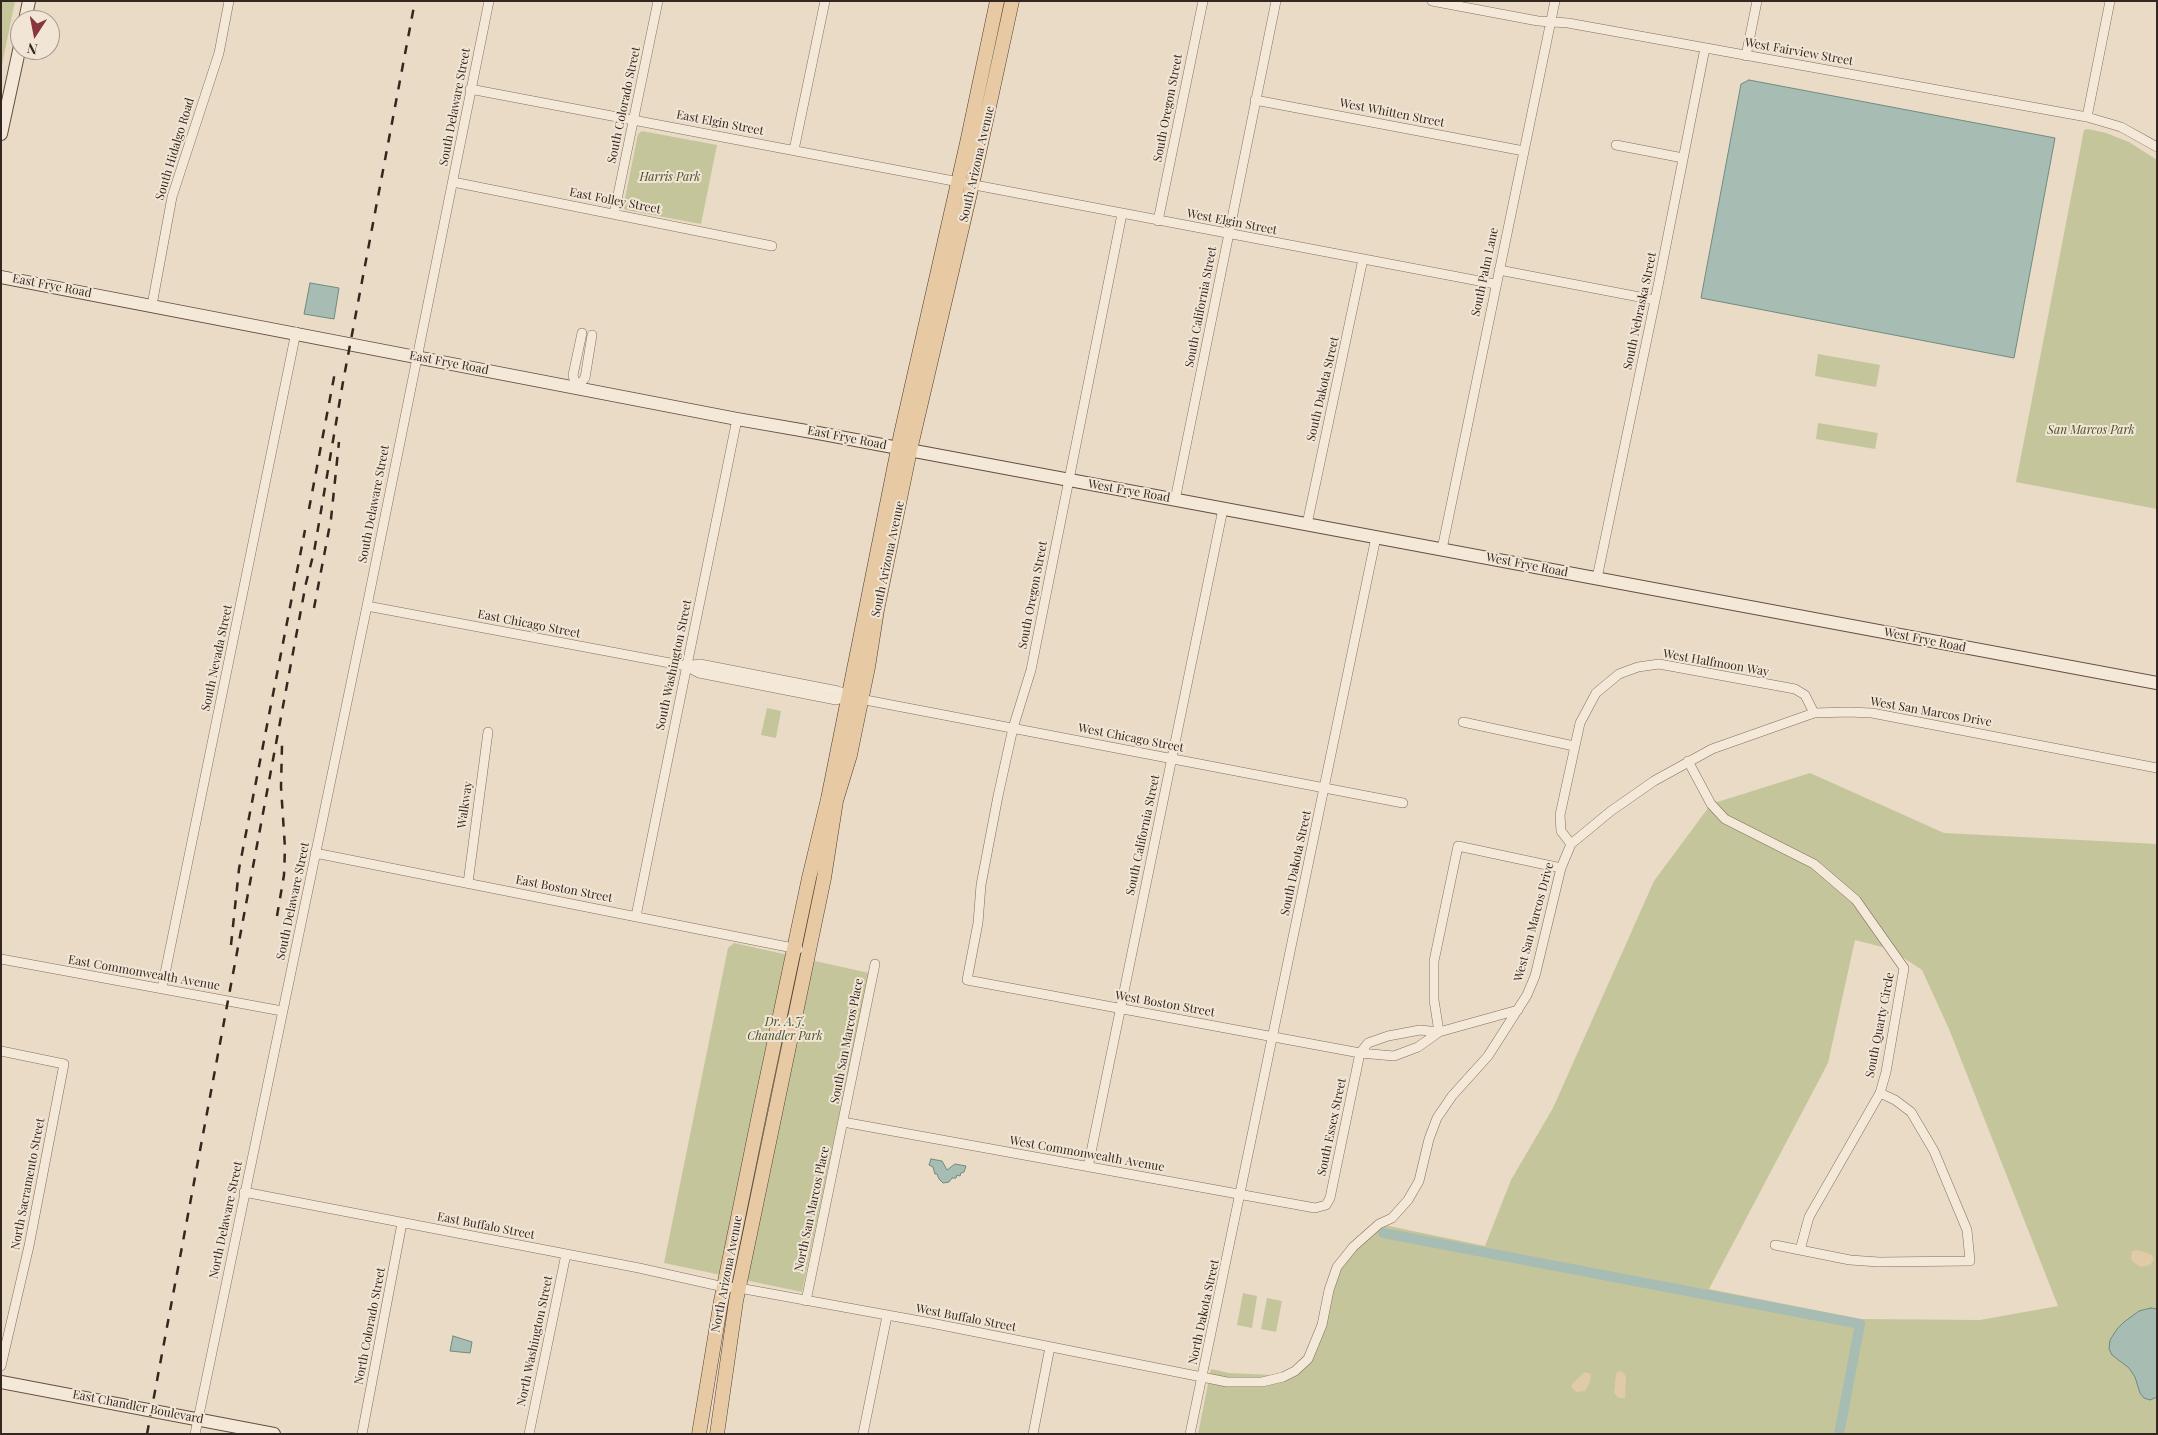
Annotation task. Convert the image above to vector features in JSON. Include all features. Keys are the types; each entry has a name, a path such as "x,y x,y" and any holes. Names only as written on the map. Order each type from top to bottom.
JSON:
{"main road":[{"name":"South Arizona Avenue","path":"965,184 997,1"},
{"name":"South Arizona Avenue","path":"759,1115 794,948 856,698 872,609 914,404 965,184 1012,1"},
{"name":"South Arizona Avenue","path":"774,1118 829,851 836,801 850,755 856,698"},
{"name":"North Arizona Avenue","path":"699,1434 724,1287 759,1115"},
{"name":"North Arizona Avenue","path":"717,1434 739,1288 774,1118"}],"street":[{"name":"South Hidalgo Road","path":"152,305 172,198 219,53 229,1"},
{"name":"South Delaware Street","path":"282,1011 367,606 489,1"},
{"name":"South Colorado Street","path":"614,214 658,1"},
{"path":"794,150 825,1"},
{"name":"South Oregon Street","path":"1158,221 1203,1"},
{"name":"South California Street","path":"1175,500 1276,1"},
{"name":"West Fairview Street","path":"1432,1 1538,21 1568,22 2087,117 2121,127 2157,147"},
{"name":"South Palm Lane","path":"1442,549 1495,284 1555,1"},
{"path":"1746,56 1757,1"},
{"path":"2087,117 2110,1"},
{"name":"South Nebraska Street","path":"1597,578 1705,48"},
{"path":"1,134 17,60"},
{"name":"East Elgin Street","path":"470,90 634,119 965,184"},
{"name":"West Whitten Street","path":"1255,100 1524,152"},
{"path":"1616,145 1683,158"},
{"name":"East Folley Street","path":"453,182 772,246"},
{"name":"West Elgin Street","path":"965,184 1495,284"},
{"name":"South Oregon Street","path":"967,980 978,923 981,885 987,852 1013,728 1031,670 1122,214"},
{"name":"South Dakota Street","path":"1307,524 1363,259"},
{"path":"1499,270 1654,300"},
{"name":"East Frye Road","path":"1,277 296,332 738,419 904,449"},
{"name":"South Nevada Street","path":"162,988 296,332"},
{"path":"576,388 573,375 582,333"},
{"path":"576,388 584,378 592,335"},
{"name":"South Washington Street","path":"636,916 738,419"},
{"name":"West Frye Road","path":"904,449 2157,683"},
{"name":"South California Street","path":"1088,1167 1223,508"},
{"name":"South Dakota Street","path":"1242,1194 1376,537"},
{"name":"East Chicago Street","path":"367,606 686,666 700,664 838,691 856,698"},
{"name":"West Halfmoon Way","path":"1574,746 1580,723 1588,706 1596,693 1605,684 1619,674 1659,664 1795,689 1805,695 1814,713"},
{"name":"West Chicago Street","path":"856,698 1403,803"},
{"name":"West San Marcos Drive","path":"1203,1376 1227,1382 1262,1382 1282,1377 1295,1371 1308,1359 1322,1325 1336,1267 1353,1247 1379,1224 1392,1218 1408,1200 1419,1182 1428,1139 1437,1118 1452,1096 1488,1056 1518,1010 1535,976 1560,868 1571,844 1611,811 1654,781 1712,748 1814,713 1872,713 2157,768"},
{"path":"1463,722 1574,746 1560,815 1561,830 1571,844"},
{"name":"Walkway","path":"468,883 488,732"},
{"name":"South Quarty Circle","path":"1688,761 1711,804 1725,819 1814,864 1856,900 1904,968 1886,1072 1880,1093 1809,1217 1800,1250"},
{"path":"1439,1032 1434,1000 1434,961 1458,846 1560,868"},
{"name":"East Boston Street","path":"315,853 808,951"},
{"name":"East Commonwealth Avenue","path":"1,959 282,1011"},
{"name":"South San Marcos Place","path":"843,1122 875,964"},
{"name":"West Boston Street","path":"967,980 1360,1053 1394,1056 1403,1054 1439,1032 1518,1010"},
{"name":"North Delaware Street","path":"195,1434 282,1011"},
{"name":"West Boston Street","path":"1360,1053 1368,1043 1388,1036 1420,1030 1439,1032"},
{"name":"North Sacramento Street","path":"1,1051 64,1064 28,1246 1,1366"},
{"name":"South Essex Street","path":"1326,1205 1330,1198 1360,1053"},
{"name":"South Quarty Circle","path":"1775,1245 1850,1260 1880,1262 1970,1261 1967,1230 1934,1150 1911,1112 1895,1100 1880,1093"},
{"name":"West Commonwealth Avenue","path":"843,1122 1315,1208 1326,1205"},
{"name":"North San Marcos Place","path":"806,1301 843,1122"},
{"name":"East Buffalo Street","path":"244,1192 566,1254 724,1287"},
{"name":"North Dakota Street","path":"1190,1434 1242,1194"},
{"name":"North Colorado Street","path":"362,1434 402,1223"},
{"name":"North Washington Street","path":"529,1434 566,1254"},
{"name":"West Buffalo Street","path":"724,1287 739,1288 1203,1376"},
{"path":"863,1434 887,1316"},
{"path":"1033,1434 1050,1347"},
{"name":"East Chandler Boulevard","path":"1,1382 274,1434"}],"green space":[{"path":"1,1 15,1 13,10 10,10 10,26 1,70"},
{"name":"San Marcos Park","path":"2088,129 2106,133 2129,142 2157,160 2157,509 2016,482 2084,130"},
{"name":"Harris Park","path":"642,131 717,145 701,224 623,208 638,134"},
{"path":"1818,354 1880,365 1876,387 1815,376"},
{"path":"1818,423 1878,433 1875,449 1816,439"},
{"path":"767,708 781,711 776,738 761,735"},
{"path":"1810,773 1944,833 2157,844 2157,1434 1198,1434 1211,1369 1229,1373 1272,1375 1295,1370 1315,1345 1337,1267 1379,1224 1485,1246 1511,1180 1553,1108 1654,881 1711,804","holes":["1855,940 1890,949 1922,970 1949,1029 2058,1306 1980,1320 1860,1319 1709,1289 1828,1063"]},
{"name":"Dr. A.J. Chandler Park","path":"734,943 869,973 802,1292 664,1263 728,948"},
{"path":"1243,1293 1257,1296 1252,1328 1237,1325"},
{"path":"1267,1298 1282,1301 1276,1332 1261,1329"}],"sand":[{"path":"2138,1250 2152,1255 2154,1259 2150,1265 2140,1267 2131,1260 2132,1251"},
{"path":"1619,1371 1623,1372 1626,1377 1625,1398 1619,1398 1614,1393 1616,1374"},
{"path":"1585,1372 1591,1374 1590,1381 1585,1391 1576,1392 1571,1387"}],"shaded area":[{"path":"1749,80 2055,138 2014,358 1701,298 1741,84"},
{"path":"310,283 339,288 334,319 304,314"},
{"path":"931,1159 942,1161 947,1170 955,1164 966,1166 960,1176 957,1175 956,1178 952,1178 949,1182 943,1183 935,1174 933,1167 929,1165"},
{"path":"2151,1308 2157,1309 2157,1397 2150,1400 2144,1398 2140,1393 2135,1377 2129,1368 2112,1355 2109,1349 2110,1340 2124,1322 2139,1311"},
{"path":"453,1336 472,1342 470,1353 450,1351"}],"waterway":[{"path":"1383,1233 1860,1324 1839,1434"}],"railway":[{"path":"147,1434 306,583 314,552 343,382 415,1"},
{"path":"309,509 335,372"},
{"path":"314,608 331,519 339,442"},
{"path":"231,945 239,869 305,530"},
{"path":"277,916 284,875 285,848 281,787 282,745"}]}
